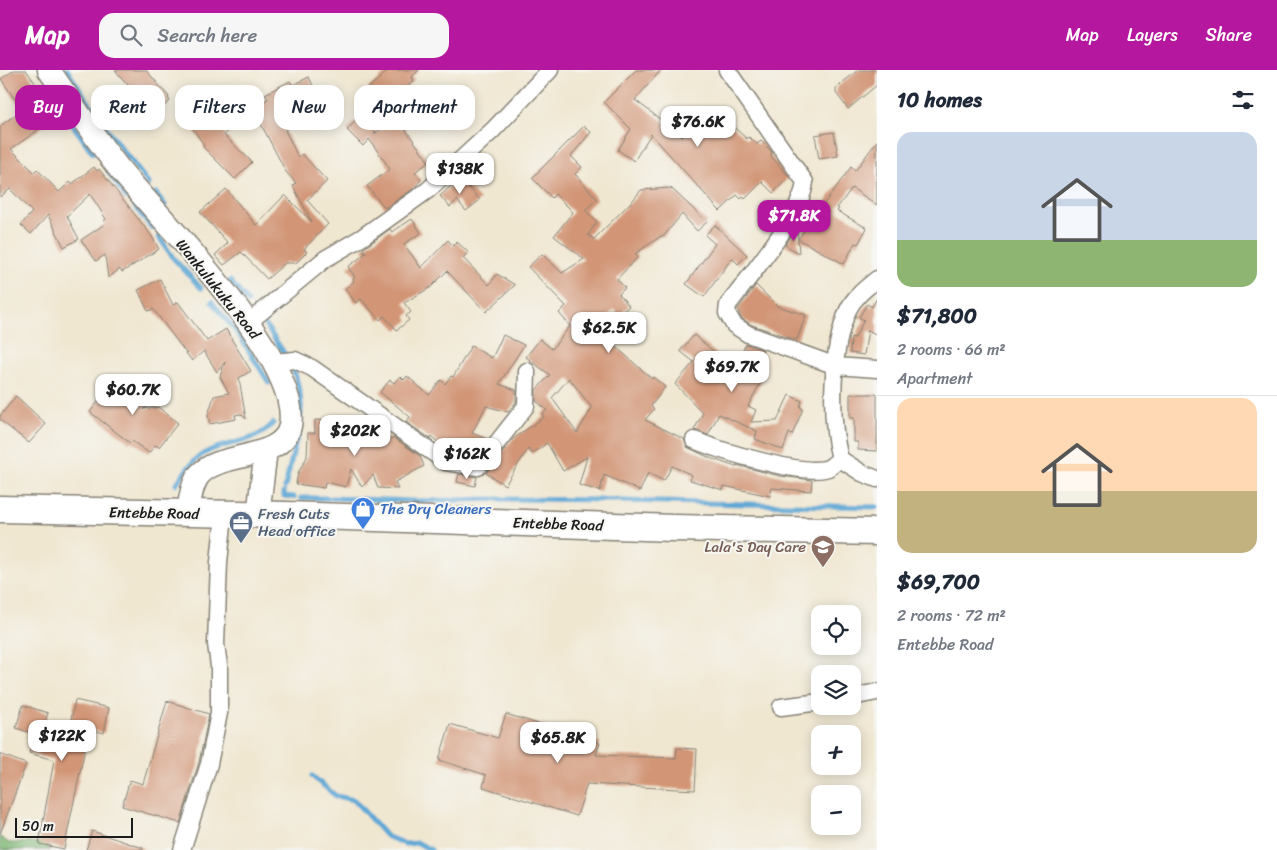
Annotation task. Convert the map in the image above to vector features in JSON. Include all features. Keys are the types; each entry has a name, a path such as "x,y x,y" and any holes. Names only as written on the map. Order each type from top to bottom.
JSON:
{"main road":[{"name":"Wankulukuku Road","path":"49,70 117,166 249,322 274,362 288,396 290,428 280,442 260,451 216,462 200,474 194,484 188,514"},
{"path":"258,515 260,451"},
{"name":"Entebbe Road","path":"0,510 877,532"}],"street":[{"path":"249,322 324,259 361,238 428,190 476,148 550,70"},
{"path":"727,70 806,182 804,195 791,217 728,305 726,313 734,325 748,334 836,366 877,369"},
{"path":"877,279 861,292 848,309 836,366 834,410 836,442 840,459 862,473 877,478"},
{"path":"274,362 295,360 312,368 446,462 478,467 526,406 527,371"},
{"path":"694,440 755,460 813,469 827,468 840,459"},
{"path":"182,850 209,764 219,713 219,666 216,644 219,562 224,515"},
{"path":"861,695 877,692"},
{"path":"781,707 811,703"}],"green space":[{"path":"0,837 9,843 45,842 50,850 0,850"}],"building":[{"path":"14,70 26,70 36,85 15,85 15,100 1,79"},
{"path":"115,70 146,70 159,85 128,85"},
{"path":"389,70 419,70 412,77 414,81 409,85 372,85"},
{"path":"636,70 661,70 635,100 682,136 701,118 715,133 727,121 747,139 749,137 757,144 761,141 772,152 771,156 789,177 773,193 762,182 745,199 743,197 741,199 737,195 720,211 651,134 634,161 618,150 631,129 604,102"},
{"path":"858,70 877,70 877,85 848,109 836,93 836,88"},
{"path":"309,77 313,85 293,85"},
{"path":"290,81 293,85 282,85"},
{"path":"274,89 274,130 285,130 298,157 302,154 327,181 307,200 328,224 304,249 307,252 296,263 285,263 267,279 241,252 224,265 215,255 228,243 200,212 226,189 256,225 285,195 312,222 293,186 296,183 286,172 264,130 264,101 268,99 265,94"},
{"path":"165,92 169,97 170,101 165,105"},
{"path":"15,115 15,130 38,130 11,149 34,172 37,169 59,192 70,182 72,184 94,167 97,171 99,169 151,235 159,249 122,272 120,269 108,278 105,255 96,261 81,240 105,224 103,222 106,219 90,194 67,216 79,239 64,247 48,215 31,234 21,225 32,212 10,189 0,197 0,126"},
{"path":"354,122 354,130 374,130 376,132 374,134 380,130 406,130 429,162 415,172 421,180 413,189 385,208 367,186 390,169 369,139 363,146 347,130"},
{"path":"584,126 591,132 571,156 582,167 575,174 597,199 585,210 597,222 588,235 594,239 641,190 671,188 707,222 697,231 682,214 663,237 661,236 635,254 638,257 617,279 625,288 619,294 629,306 619,315 614,309 595,328 652,379 653,377 665,387 651,406 654,409 645,420 684,439 687,447 710,458 736,467 736,465 780,476 812,480 811,491 772,488 770,496 724,486 723,490 690,480 692,475 672,466 664,481 648,473 640,491 604,475 600,491 579,485 587,457 563,471 547,443 532,454 528,449 505,485 486,473 513,439 544,417 542,414 547,410 536,401 536,390 550,375 526,357 540,339 552,349 570,326 559,313 566,306 528,267 542,254 562,273 584,259 554,236 573,212 555,194 552,198 532,178","holes":["569,378 592,408 577,433 552,398"]},
{"path":"194,130 228,130 224,135 252,162 235,179 203,147 204,145"},
{"path":"834,132 838,156 819,159 815,135"},
{"path":"877,141 877,205 852,188 837,208 839,209 837,211 867,228 858,244 855,243 844,264 798,239 851,167 855,171"},
{"path":"460,178 480,200 466,211 457,200 450,207 440,196"},
{"path":"412,219 421,233 404,244 421,268 448,240 453,246 457,242 468,252 463,258 489,285 497,274 515,285 486,312 447,271 431,287 404,303 411,312 406,316 409,320 397,330 384,316 380,320 361,299 356,303 345,289 354,281 355,277 348,267 366,253 363,249 390,229 392,232"},
{"path":"715,225 747,255 738,264 732,258 704,297 686,284 715,244 705,235"},
{"path":"797,227 799,253 785,245"},
{"path":"160,279 173,305 178,302 207,341 226,329 251,371 239,378 246,419 241,414 235,415 236,419 210,424 208,415 214,396 229,393 220,377 225,362 217,372 204,351 192,361 153,309 148,311 138,290"},
{"path":"756,285 777,306 806,315 797,340 752,325 741,318 738,309"},
{"path":"877,298 877,335 868,330 864,355 850,353 851,337 855,338 864,320 859,317 867,304 872,307"},
{"path":"503,335 524,345 499,384 516,390 516,402 508,412 486,406 472,433 487,439 474,456 450,452 432,437 431,439 406,422 410,417 380,392 390,380 394,383 400,376 404,380 407,376 429,395 441,380 445,384 451,376 453,377 471,346 492,358"},
{"path":"694,335 733,367 746,344 763,350 750,373 762,380 748,406 756,410 751,422 777,421 789,395 802,401 800,407 803,409 792,435 789,433 783,450 755,439 757,431 719,414 708,435 694,430 703,413 675,384 694,362 680,351"},
{"path":"118,376 153,403 143,409 158,407 178,423 159,447 155,445 149,453 132,441 130,443 90,412"},
{"path":"850,394 877,394 877,451 858,450 858,442 854,442 854,418 850,418"},
{"path":"16,396 46,424 29,443 0,420 0,416"},
{"path":"315,420 339,421 336,437 351,422 366,423 384,442 389,437 391,439 393,437 420,456 424,466 395,482 398,489 378,488 373,475 362,487 351,469 346,487 325,482 324,488 296,484 298,473 307,457 308,433 315,433"},
{"path":"459,474 477,477 475,486 457,482"},
{"path":"75,700 109,708 104,733 89,729 64,849 39,844 54,760 29,753 34,734 16,728 23,705 48,713 44,725 69,730"},
{"path":"167,701 209,714 199,762 180,823 122,806 130,780 143,784"},
{"path":"506,714 600,743 596,755 676,758 677,748 697,749 695,790 587,784 577,816 483,787 486,775 439,760 450,724 498,738"},
{"path":"0,754 26,764 0,834"},
{"path":"92,831 143,848 143,850 86,850"}],"waterway":[{"path":"67,70 108,131 149,184"},
{"path":"76,130 93,153"},
{"path":"109,173 126,197"},
{"path":"156,193 165,205"},
{"path":"135,207 152,228"},
{"path":"159,237 174,259 201,288"},
{"path":"230,281 248,302"},
{"path":"212,302 239,335 269,383"},
{"path":"260,317 286,356"},
{"path":"293,368 299,387 301,404 297,440"},
{"path":"176,484 199,457 217,448 257,436 273,423"},
{"path":"285,487 295,445"},
{"path":"284,492 284,496 294,497"},
{"path":"301,498 328,498"},
{"path":"332,498 415,501 494,499"},
{"path":"497,499 618,500"},
{"path":"622,501 877,507"},
{"path":"312,776 336,796 354,800 386,836 405,844 418,843 431,850"}],"place":[{"name":"The Dry Cleaners","path":"363,530"},
{"name":"Fresh Cuts Head office","path":"241,544"},
{"name":"Lala's Day Care","path":"823,568"}]}
